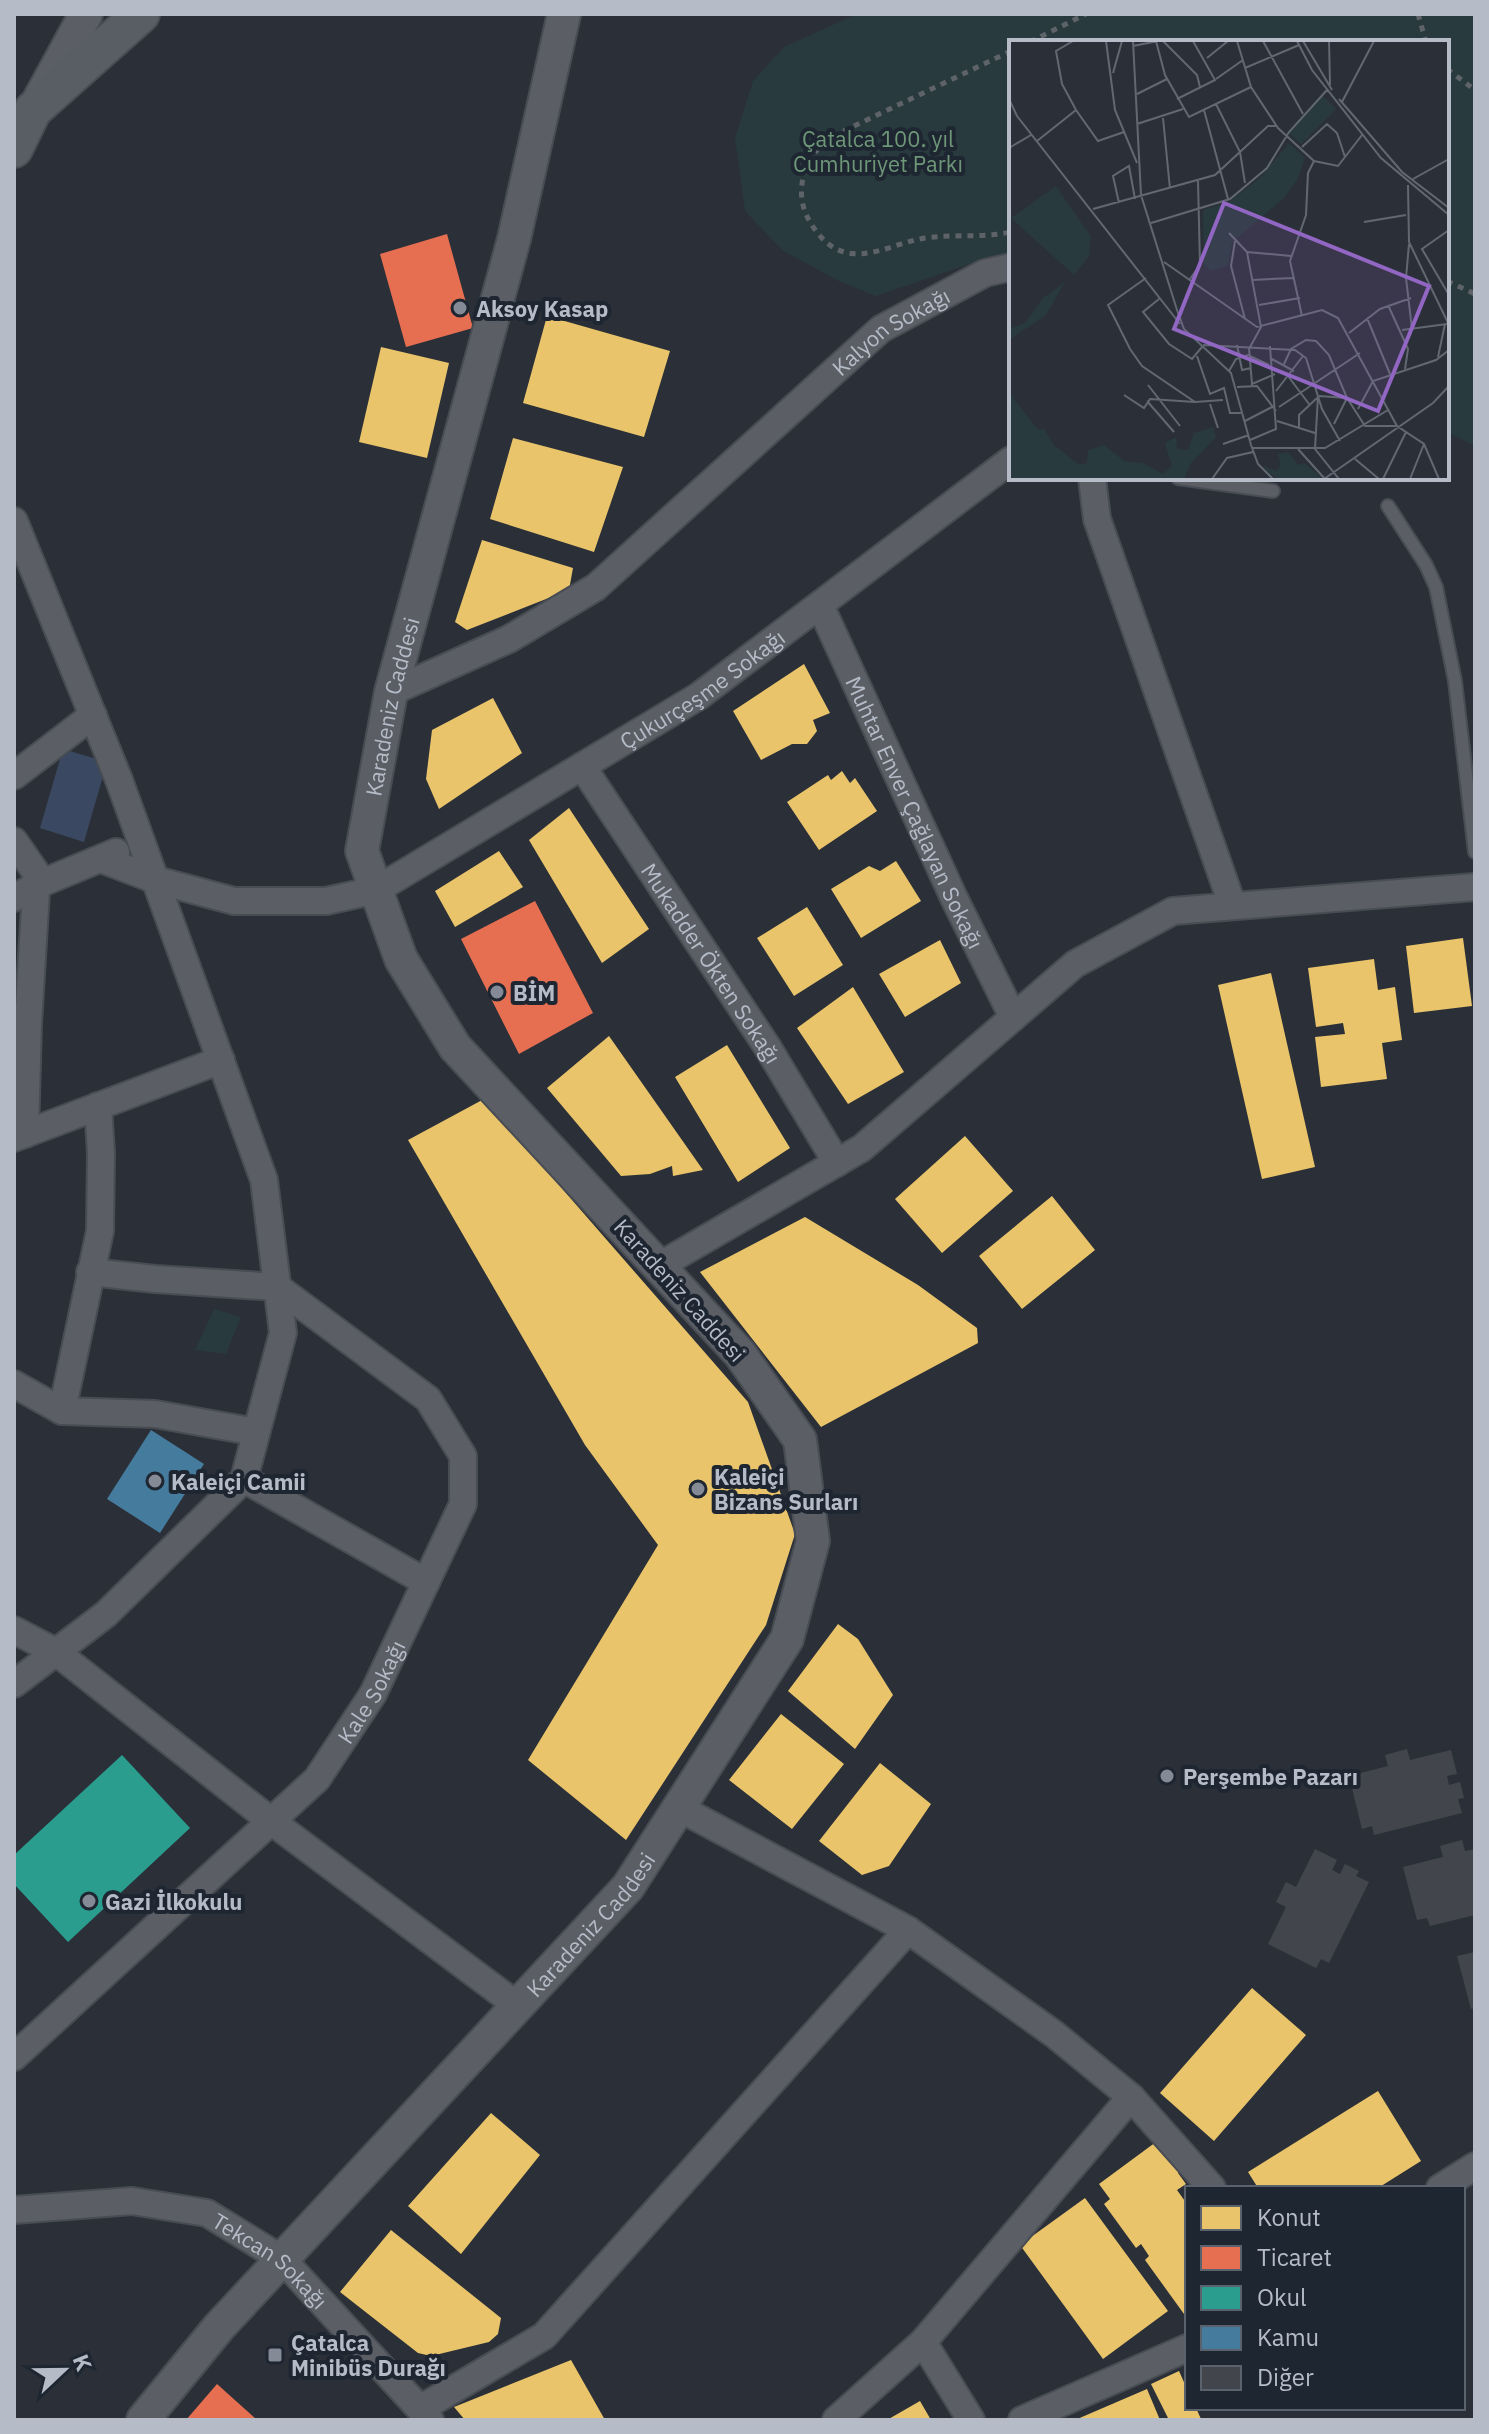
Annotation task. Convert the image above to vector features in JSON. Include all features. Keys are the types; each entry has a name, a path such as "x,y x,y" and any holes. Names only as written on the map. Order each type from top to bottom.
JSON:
{"main road":[{"path":"14,149 33,110 141,14"}],"street":[{"path":"33,110 86,14"},
{"name":"Karadeniz Caddesi","path":"143,2420 219,2327 628,1887 787,1639 813,1541 800,1440 740,1354 455,1047 401,959 362,851 391,692 514,239 564,14"},
{"name":"Kalyon Sokağı","path":"391,692 509,639 596,587 881,329 985,273 1009,267"},
{"name":"Çukurçeşme Sokağı","path":"101,859 156,880 234,901 326,901 376,890 699,696 1009,462"},
{"path":"1092,480 1097,519 1232,904"},
{"path":"14,521 142,842 264,1180 283,1333 244,1479 106,1614 14,1684"},
{"name":"Muhtar Enver Çağlayan Sokağı","path":"820,605 954,898 1013,1017"},
{"path":"14,776 93,715"},
{"name":"Mukadder Ökten Sokağı","path":"582,766 768,1048 837,1163"},
{"path":"14,841 37,874 19,1136 221,1060"},
{"path":"14,898 37,885 142,842"},
{"path":"659,1266 862,1148 1075,964 1173,911 1475,887"},
{"path":"62,1411 100,1231 98,1106"},
{"path":"90,1272 277,1287"},
{"name":"Kale Sokağı","path":"14,2057 317,1779 373,1694 463,1504 463,1456 428,1399 277,1287"},
{"path":"14,1384 62,1411 155,1414 256,1432"},
{"path":"244,1479 426,1582"},
{"path":"14,1630 56,1652 271,1821 518,2006"},
{"path":"679,1808 908,1930 1054,2034 1131,2097 1210,2186"},
{"path":"425,2415 544,2336 908,1930"},
{"path":"836,2420 923,2342 1131,2097"},
{"path":"1443,2186 1475,2166"},
{"name":"Tekcan Sokağı","path":"14,2210 132,2201 207,2213 282,2259 425,2415"},
{"path":"923,2342 971,2420"},
{"path":"1022,2420 1185,2349"}],"lane":[{"path":"1193,480 1273,491"},
{"path":"1388,506 1426,565 1439,601 1455,681 1475,852"}],"path":[{"path":"1034,40 1086,14"},
{"path":"1418,14 1425,40"},
{"path":"1009,52 827,139 816,150 803,173 803,203 813,228 828,245 845,254 863,256 926,238 1009,232"},
{"path":"1449,70 1475,90"},
{"path":"1449,282 1475,294"}],"green space":[{"name":"Çatalca 100. yıl Cumhuriyet Parkı","path":"857,14 1475,14 1475,446 1449,433 1449,40 1009,40 1009,253 876,296 839,281 782,250 745,211 735,138 753,81 784,47"},
{"path":"214,1309 241,1317 226,1354 195,1350"}],"water":[{"path":"63,749 107,762 84,842 40,828"}],"building: Konut":[{"path":"547,316 670,351 644,437 523,403"},
{"path":"381,347 449,363 427,458 359,442"},
{"path":"513,438 623,467 594,552 490,519"},
{"path":"482,540 573,568 569,590 467,630 455,622"},
{"path":"804,664 830,713 813,720 817,731 807,744 792,744 761,760 733,711"},
{"path":"493,698 522,753 439,809 426,779 432,730"},
{"path":"842,771 850,783 855,778 877,811 819,850 787,802 828,775 831,780"},
{"path":"569,808 649,929 602,963 529,840"},
{"path":"499,851 523,887 455,927 435,891"},
{"path":"896,861 921,901 861,938 831,889 869,866 880,871"},
{"path":"807,907 843,965 794,996 757,938"},
{"path":"1463,938 1472,1006 1414,1013 1406,946"},
{"path":"940,940 961,983 905,1017 879,974"},
{"path":"1374,959 1378,990 1395,987 1402,1040 1382,1043 1387,1079 1321,1087 1315,1037 1345,1034 1343,1023 1316,1027 1308,968"},
{"path":"1271,973 1315,1167 1262,1179 1218,985"},
{"path":"853,987 904,1072 848,1104 797,1028"},
{"path":"609,1036 703,1170 673,1176 672,1166 650,1174 621,1176 547,1088"},
{"path":"727,1045 790,1148 738,1182 675,1077"},
{"name":"Kaleiçi Bizans Surları","path":"484,1099 748,1402 795,1534 766,1625 626,1840 528,1760 658,1545 585,1445 408,1140"},
{"path":"965,1136 1013,1191 942,1253 895,1199"},
{"path":"1052,1196 1095,1250 1022,1309 979,1256"},
{"path":"805,1217 918,1285 977,1328 978,1343 821,1427 700,1272"},
{"path":"838,1624 858,1639 893,1695 855,1749 788,1691"},
{"path":"781,1714 844,1764 792,1829 729,1780"},
{"path":"880,1763 931,1804 889,1866 862,1875 819,1841"},
{"path":"1252,1988 1306,2035 1214,2141 1160,2093"},
{"path":"1378,2091 1421,2161 1381,2186 1257,2186 1248,2172"},
{"path":"491,2113 540,2155 461,2254 408,2206"},
{"path":"1160,2139 1183,2169 1178,2173 1186,2184 1177,2190 1185,2201 1184,2314 1145,2260 1149,2256 1141,2244 1136,2248 1104,2204 1110,2199 1099,2184"},
{"path":"1085,2198 1168,2311 1103,2359 1020,2245"},
{"path":"391,2230 501,2318 498,2334 489,2342 431,2356 418,2353 340,2292"},
{"path":"571,2360 605,2420 465,2420 454,2407"},
{"path":"1179,2371 1185,2384 1185,2410 1197,2410 1201,2419 1169,2420 1151,2384"},
{"path":"1147,2389 1160,2420 1075,2420"},
{"path":"920,2401 931,2420 887,2420"}],"building: Ticaret":[{"path":"447,234 473,328 406,347 380,254"},
{"path":"535,901 593,1013 519,1054 461,939"},
{"path":"217,2384 257,2420 186,2420"}],"building: Okul":[{"path":"122,1755 190,1828 68,1942 14,1884 14,1855"}],"building: Kamu":[{"name":"Kaleiçi Camii","path":"151,1430 204,1464 160,1533 107,1499"}],"building: Diğer":[{"path":"1407,1749 1410,1760 1451,1750 1457,1774 1447,1776 1449,1785 1460,1782 1464,1798 1458,1799 1462,1813 1374,1835 1372,1826 1362,1829 1349,1776 1388,1766 1385,1755"},
{"path":"1462,1840 1465,1851 1475,1849 1475,1915 1430,1926 1427,1918 1417,1920 1403,1867 1443,1857 1440,1846"},
{"path":"1315,1849 1337,1860 1332,1870 1340,1874 1345,1864 1359,1871 1356,1876 1369,1882 1329,1963 1321,1959 1316,1968 1268,1944 1286,1907 1276,1902 1286,1882 1296,1887"},
{"path":"1475,1952 1475,2008 1471,2009 1457,1956"}],"place":[{"name":"Aksoy Kasap","path":"460,308"},
{"name":"BİM","path":"497,992"},
{"name":"Kaleiçi Camii","path":"155,1481"},
{"name":"Kaleiçi Bizans Surları","path":"698,1489"},
{"name":"Perşembe Pazarı","path":"1167,1776"},
{"name":"Gazi İlkokulu","path":"89,1901"},
{"name":"Çatalca Minibüs Durağı","path":"275,2355"}]}
